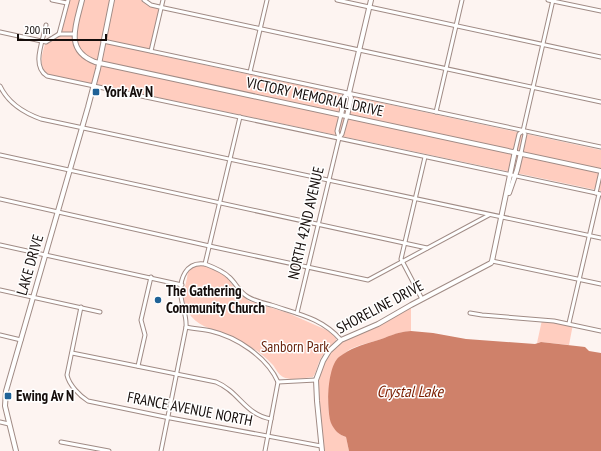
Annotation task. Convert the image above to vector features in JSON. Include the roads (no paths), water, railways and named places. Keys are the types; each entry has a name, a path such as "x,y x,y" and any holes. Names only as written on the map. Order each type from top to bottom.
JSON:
{"street":[{"path":"52,0 67,2 59,34"},
{"path":"0,32 46,42 59,34 74,34 82,0"},
{"name":"LAKE DRIVE","path":"16,451 2,400 6,391 46,255 94,86 112,0"},
{"path":"144,0 151,5 161,8 601,102"},
{"path":"152,51 163,0"},
{"path":"250,72 267,0"},
{"path":"337,0 601,57"},
{"name":"NORTH 42ND AVENUE","path":"297,313 339,138 342,134 347,116 351,98 349,93 371,0"},
{"path":"436,112 462,0"},
{"path":"548,0 601,11"},
{"path":"512,175 521,153 525,134 523,131 553,1"},
{"path":"46,25 38,62 41,70 51,77 599,193"},
{"name":"VICTORY MEMORIAL DRIVE","path":"74,34 75,44 79,52 86,58 99,63 601,171"},
{"path":"103,41 601,147"},
{"path":"0,86 1,91 18,108 41,119 601,238"},
{"name":"NORTH 42ND AVENUE","path":"339,138 336,131 345,96 349,93"},
{"path":"205,264 240,117"},
{"path":"523,131 519,134 512,175 492,261 601,284"},
{"path":"0,155 428,248"},
{"path":"422,299 401,258 426,157"},
{"path":"569,323 590,236 599,193 601,171"},
{"path":"0,199 368,280 489,215"},
{"path":"0,245 182,285"},
{"name":"SHORELINE DRIVE","path":"322,449 316,380 326,354 341,340 378,324 491,263 492,261"},
{"path":"161,451 186,327 181,294 184,274 188,268 196,263 205,264 226,274 239,290 249,298 297,313 327,326 341,340"},
{"path":"138,366 145,335 141,320 151,278"},
{"path":"0,290 100,312"},
{"path":"81,308 72,353 209,380 224,385 236,395 251,412 271,419"},
{"path":"470,312 482,315 548,320 601,330"},
{"path":"186,327 211,331 235,341 263,361 273,372 278,382 265,451"},
{"path":"0,335 21,340"},
{"name":"FRANCE AVENUE NORTH","path":"72,353 67,375 68,380 80,395 88,401 322,449"},
{"path":"278,382 316,380"},
{"path":"0,422 9,424"},
{"path":"61,442 109,451"}],"water":[{"name":"Crystal Lake","path":"411,331 466,339 535,344 541,342 585,347 589,351 601,353 601,451 349,451 346,437 339,434 335,430 329,417 329,388 335,362 339,357 356,347 396,334"}],"place":[{"name":"York Av N","path":"96,92"},
{"name":"The Gathering Community Church","path":"158,300"},
{"name":"Ewing Av N","path":"8,396"}],"park label":[{"name":"Sanborn Park","path":"295,347"}]}
